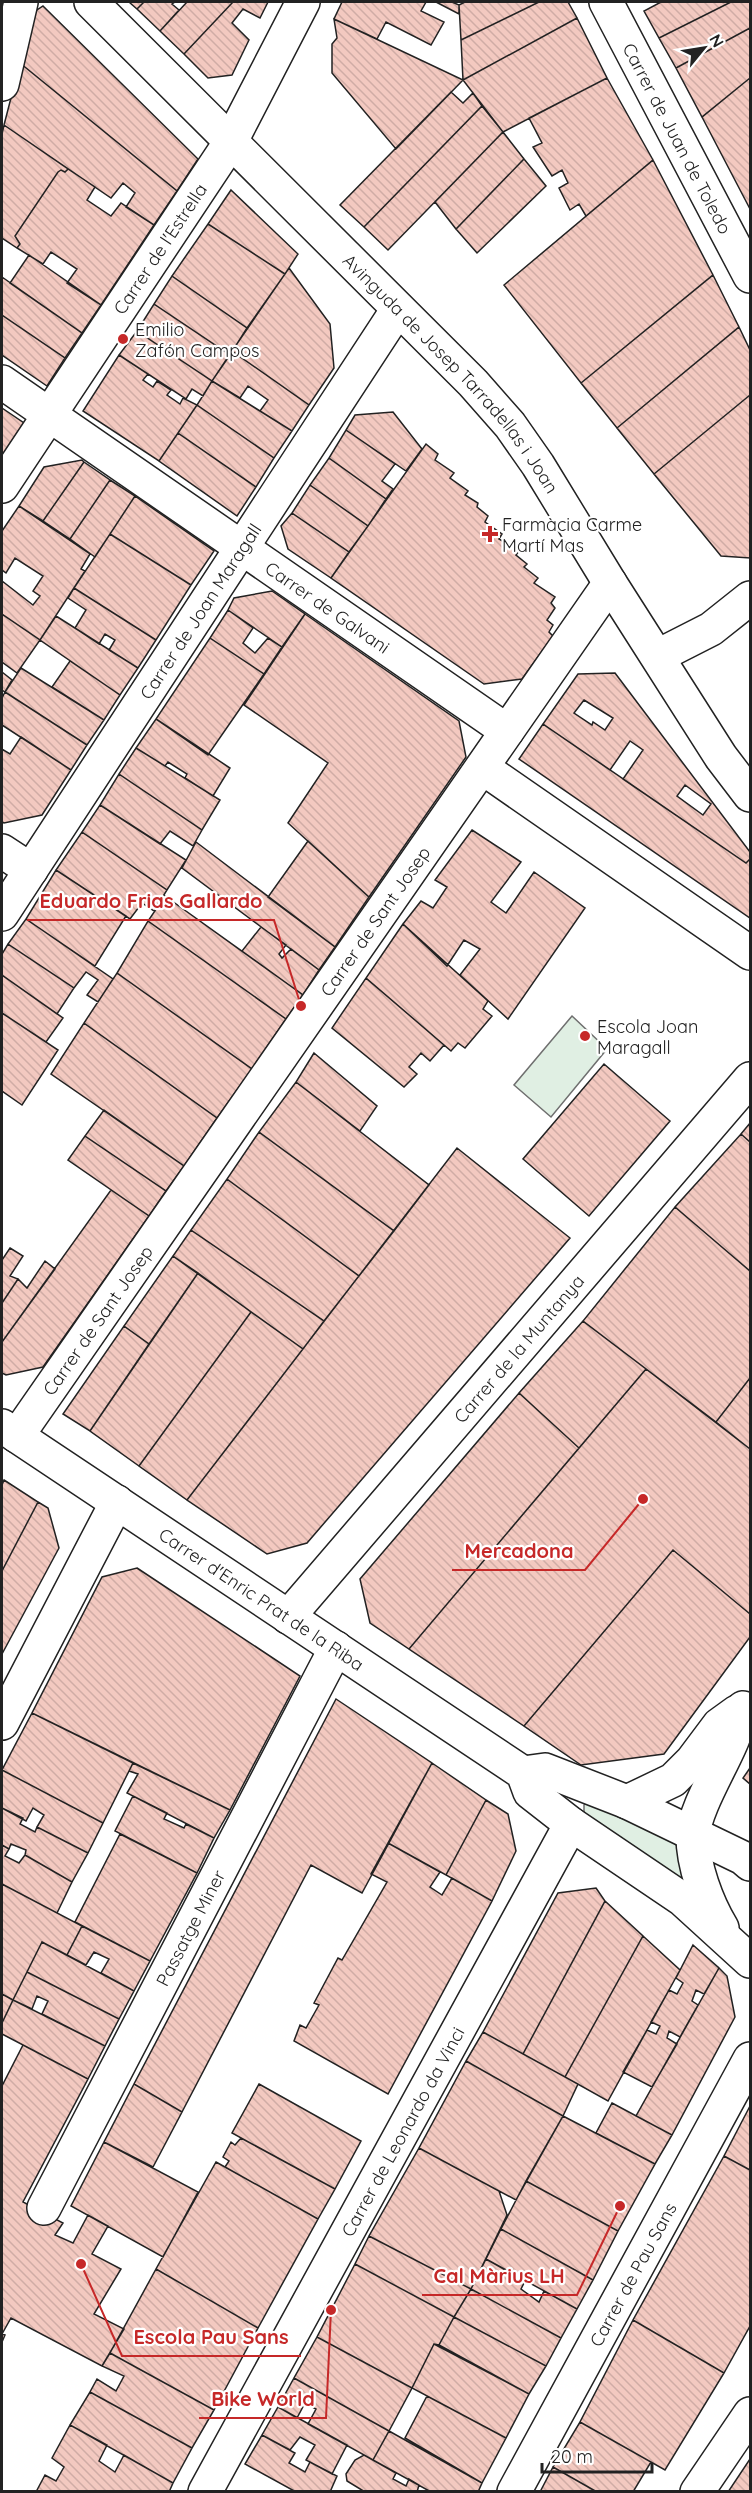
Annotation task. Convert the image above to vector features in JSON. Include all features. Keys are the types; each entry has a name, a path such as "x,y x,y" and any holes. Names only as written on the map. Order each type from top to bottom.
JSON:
{"street":[{"path":"2,84 21,2"},
{"name":"Avinguda de Josep Tarradellas i Joan","path":"91,2 473,383 510,425 538,465 721,757 750,795"},
{"name":"Carrer de l'Estrella","path":"2,486 230,143 303,2"},
{"name":"Carrer de Juan de Toledo","path":"606,2 750,276"},
{"name":"Carrer de Joan Maragall","path":"2,914 398,309"},
{"name":"Carrer de Galvani","path":"2,382 507,731"},
{"name":"Carrer de Sant Josep","path":"9,1431 610,583"},
{"path":"658,656 711,629 750,598"},
{"path":"493,775 750,953"},
{"path":"2,851 30,870"},
{"name":"Carrer de la Muntanya","path":"288,1617 750,1079"},
{"name":"Carrer d'Enric Prat de la Riba","path":"9,1431 288,1617 534,1772 627,1802 743,1858 750,1864"},
{"path":"2,1723 117,1502"},
{"name":"Passatge Miner","path":"44,2208 336,1648"},
{"path":"627,1802 673,1780 692,1761 719,1725 747,1703"},
{"path":"742,1954 711,1909 701,1882 693,1835 704,1799 734,1737 747,1703"},
{"name":"Carrer d'Enric Prat de la Riba","path":"534,1772 530,1792 571,1824 682,1899 742,1954"},
{"name":"Carrer de Leonardo da Vinci","path":"204,2492 571,1824"},
{"name":"Carrer de Pau Sans","path":"514,2492 750,2058"},
{"path":"697,2492 750,2414"}],"green space":[{"path":"572,1016 607,1049 551,1117 514,1085"},
{"path":"586,1803 650,1829 673,1842 679,1848 684,1861 683,1884 584,1815"}],"building":[{"path":"129,2 144,2 137,9"},
{"path":"144,2 175,2 172,4 179,10 160,31 137,9"},
{"path":"187,2 233,2 184,54 160,31"},
{"path":"233,2 268,2 260,18 243,9 232,23 249,40 232,75 208,78 184,54"},
{"path":"342,2 426,2 421,11 444,22 431,45 386,22 377,39 334,19"},
{"path":"436,2 452,2 459,5 459,14"},
{"path":"465,2 539,2 461,40 459,5"},
{"path":"539,2 568,2 577,18 463,80 461,40"},
{"path":"661,2 731,2 659,38 644,11"},
{"path":"731,2 750,2 750,28 676,68 659,38"},
{"path":"43,6 198,159 177,191 20,63 31,14"},
{"path":"577,18 607,78 503,132 463,80"},
{"path":"334,19 463,80 396,149 332,73 332,44 337,38"},
{"path":"750,28 750,78 702,117 676,68"},
{"path":"20,63 177,191 154,225 126,207 135,193 123,183 111,198 4,125"},
{"path":"607,78 653,160 586,216 579,204 570,210 559,188 568,183 562,170 552,176 533,147 542,143 529,118"},
{"path":"750,78 750,209 702,117"},
{"path":"451,92 463,103 473,93 482,106 364,227 340,205"},
{"path":"482,106 503,132 388,250 364,227"},
{"path":"4,125 68,169 65,172 61,170 58,172 15,236 20,244 17,248 2,238 2,134"},
{"path":"503,132 524,159 456,229 435,202"},
{"path":"524,159 546,186 477,253 456,229"},
{"path":"653,160 713,275 581,383 504,285"},
{"path":"68,169 95,187 87,200 111,216 121,203 154,225 101,305 67,283 77,269 51,252 43,264 17,248 20,244 15,236 58,172 61,170 65,172"},
{"path":"231,190 298,254 285,274 208,224"},
{"path":"208,224 285,274 247,328 172,276"},
{"path":"29,255 101,305 82,333 10,283"},
{"path":"289,268 330,324 334,368 309,405 232,351"},
{"path":"713,275 739,327 617,428 581,383"},
{"path":"172,276 247,328 230,355 154,304"},
{"path":"2,277 82,333 65,358 2,315"},
{"path":"154,304 230,355 212,381 137,331"},
{"path":"2,315 65,358 47,386 2,355"},
{"path":"739,327 750,350 750,395 654,474 617,428"},
{"path":"137,331 212,381 203,396 192,389 186,399 119,355"},
{"path":"232,351 309,405 292,431 260,411 268,400 248,386 240,398 212,381"},
{"path":"119,355 148,374 143,380 153,387 157,381 171,390 167,395 180,404 183,398 197,405 159,461 83,411"},
{"path":"212,381 292,431 274,458 197,405"},
{"path":"750,395 750,558 721,556 654,474"},
{"path":"197,405 274,458 256,487 178,433"},
{"path":"2,408 24,423 2,456"},
{"path":"393,412 422,449 406,471 346,430 355,415"},
{"path":"346,430 395,464 382,481 393,489 386,499 329,458"},
{"path":"178,433 256,487 237,516 159,461"},
{"path":"426,444 438,454 435,460 454,473 450,478 468,491 465,495 478,503 477,507 488,516 485,522 502,534 499,539 519,551 516,555 527,564 524,567 538,578 534,583 555,597 551,603 555,608 547,620 553,625 549,632 553,636 522,679 484,684 331,578"},
{"path":"329,458 386,499 368,526 310,485"},
{"path":"82,460 84,462 43,521 19,506 44,467"},
{"path":"84,462 110,480 70,539 43,521"},
{"path":"110,480 135,496 95,557 70,539"},
{"path":"310,485 368,526 349,552 292,513"},
{"path":"135,496 214,551 191,585 110,534"},
{"path":"19,506 90,554 81,569 85,571 40,640 2,614 2,581 33,605 40,596 33,591 43,576 15,558 6,573 2,570 2,531"},
{"path":"292,513 349,552 331,578 288,549 281,526"},
{"path":"110,534 191,585 156,640 74,588"},
{"path":"74,588 156,640 138,668 109,650 115,640 105,634 99,644 75,628 86,610 68,598"},
{"path":"272,591 305,614 282,647 228,610 234,598"},
{"path":"228,610 253,628 243,643 255,653 268,638 282,647 264,674 210,638"},
{"path":"2,614 40,640 17,673 2,662"},
{"path":"305,614 459,721 466,757 369,897 288,823 328,763 244,705"},
{"path":"56,616 138,668 120,695 40,640"},
{"path":"210,638 264,674 208,755 156,719"},
{"path":"70,661 120,695 104,720 52,687"},
{"path":"21,668 104,720 87,745 5,692"},
{"path":"2,672 12,680 5,692 2,690"},
{"path":"615,673 750,852 750,859 746,863 623,779 643,750 630,741 610,770 543,724 578,674","holes":["584,700 613,718 605,730 593,722 592,725 574,713","685,785 711,804 703,815 677,796"]},
{"path":"5,692 87,745 71,770 2,725 2,698"},
{"path":"156,719 230,768 213,796 185,778 187,774 168,762 165,766 136,748"},
{"path":"543,724 746,863 750,859 750,918 519,759"},
{"path":"21,737 71,770 42,815 4,823 2,822 2,749 10,754"},
{"path":"136,748 220,800 202,830 119,774"},
{"path":"119,774 202,830 193,846 170,831 160,844 100,805"},
{"path":"100,805 186,860 167,890 82,832"},
{"path":"472,830 521,862 491,902 506,913 534,872 585,908 508,1019 460,975 480,949 464,940 447,966 403,924 421,901 433,908 447,887 435,880"},
{"path":"82,832 167,890 154,911 142,903 130,919 56,870"},
{"path":"308,841 369,897 335,947 268,897"},
{"path":"196,842 335,947 319,970 182,868"},
{"path":"56,870 126,916 95,966 26,919"},
{"path":"165,896 303,995 286,1019 148,921"},
{"path":"26,919 113,979 98,1002 87,995 98,980 86,972 74,988 8,944"},
{"path":"148,921 286,1019 252,1069 117,973"},
{"path":"403,924 488,1001 483,1009 492,1016 465,1048 458,1043 451,1051 366,978"},
{"path":"261,927 286,945 279,954 282,958 291,949 319,970 303,995 242,951"},
{"path":"8,944 74,988 57,1014 2,975 2,954"},
{"path":"117,973 252,1069 217,1118 84,1023"},
{"path":"2,975 63,1018 46,1042 2,1013"},
{"path":"366,978 444,1045 430,1061 421,1053 409,1067 417,1074 404,1087 332,1028"},
{"path":"2,1013 58,1050 22,1105 2,1091"},
{"path":"84,1023 217,1118 184,1166 51,1074"},
{"path":"314,1053 377,1106 360,1131 296,1082"},
{"path":"604,1064 670,1121 589,1216 523,1159"},
{"path":"296,1082 429,1185 394,1231 259,1132"},
{"path":"104,1110 184,1166 166,1191 85,1136"},
{"path":"750,1123 750,1142 741,1134"},
{"path":"259,1132 394,1231 359,1276 227,1179"},
{"path":"741,1134 750,1142 750,1271 675,1207"},
{"path":"85,1136 166,1191 149,1216 68,1160"},
{"path":"457,1148 570,1238 307,1543 267,1554 187,1500"},
{"path":"227,1179 359,1276 324,1321 191,1230"},
{"path":"111,1190 149,1216 43,1367 6,1375 2,1373 2,1342"},
{"path":"675,1207 750,1271 750,1378 716,1422 583,1321"},
{"path":"191,1230 324,1321 303,1349 173,1256"},
{"path":"10,1248 23,1256 10,1276 18,1279 2,1303 2,1260"},
{"path":"173,1256 198,1273 149,1344 124,1326"},
{"path":"45,1261 55,1269 2,1342 2,1303 18,1279 27,1288"},
{"path":"198,1273 251,1312 139,1466 90,1431"},
{"path":"251,1312 303,1349 187,1500 139,1466"},
{"path":"583,1321 646,1369 579,1448 519,1393"},
{"path":"124,1326 149,1344 90,1431 63,1414"},
{"path":"646,1369 750,1449 750,1614 673,1550 524,1726 409,1649"},
{"path":"750,1378 750,1449 716,1422"},
{"path":"519,1393 579,1448 409,1649 370,1623 360,1579"},
{"path":"4,1480 38,1502 2,1571 2,1485"},
{"path":"38,1502 48,1508 59,1548 2,1654 2,1571"},
{"path":"673,1550 750,1614 750,1637 664,1754 581,1765 524,1726"},
{"path":"137,1568 300,1676 230,1810 32,1713 102,1577"},
{"path":"336,1699 432,1763 362,1893 311,1865 182,2112 134,2084"},
{"path":"32,1713 133,1763 103,1823 2,1770"},
{"path":"133,1763 230,1810 214,1838 127,1793 138,1774 129,1771"},
{"path":"432,1763 486,1800 446,1875 388,1843"},
{"path":"750,1768 750,1784 743,1778"},
{"path":"2,1770 103,1823 88,1853 37,1827 44,1815 33,1808 26,1821 2,1808"},
{"path":"133,1796 167,1813 164,1819 184,1828 186,1824 214,1838 197,1873 115,1831"},
{"path":"486,1800 508,1814 516,1851 492,1901 446,1875"},
{"path":"2,1808 23,1818 20,1824 35,1832 37,1827 88,1853 72,1882 25,1855 26,1850 11,1844 9,1849 2,1845"},
{"path":"120,1834 197,1873 150,1961 75,1922"},
{"path":"388,1843 440,1872 430,1887 442,1895 452,1878 492,1901 388,2094 294,2041 300,2025 306,2028 319,2005 314,2003 338,1958 342,1960 387,1882 371,1874"},
{"path":"2,1845 9,1849 5,1856 19,1863 25,1855 72,1882 57,1913 2,1884"},
{"path":"2,1884 82,1926 67,1955 42,1942 13,2000 2,1994"},
{"path":"596,1888 605,1901 523,2054 483,2032 558,1893"},
{"path":"605,1901 643,1936 565,2077 523,2054"},
{"path":"82,1926 150,1961 134,1991 101,1973 109,1959 94,1952 86,1965 67,1955"},
{"path":"643,1936 680,1970 608,2101 565,2077"},
{"path":"42,1942 134,1991 119,2019 27,1972"},
{"path":"693,1945 719,1968 704,1994 696,1990 692,2001 698,2005 680,2037 669,2031 667,2038 677,2044 652,2087 623,2072 647,2030 656,2034 660,2026 651,2022 669,1990 677,1994 683,1983 676,1978"},
{"path":"719,1968 727,1976 735,2017 672,2135 636,2116"},
{"path":"27,1972 119,2019 105,2046 42,2014 48,2001 37,1996 32,2009 13,2000"},
{"path":"2,1994 13,2000 2,2023"},
{"path":"13,2000 105,2046 88,2079 2,2034 2,2023"},
{"path":"483,2032 578,2084 563,2116 466,2061"},
{"path":"23,2045 88,2079 23,2202 63,2223 55,2235 73,2243 88,2215 108,2226 92,2254 121,2269 94,2314 124,2329 102,2366 11,2318 2,2334 2,2086"},
{"path":"466,2061 563,2116 516,2200 419,2148"},
{"path":"134,2084 182,2112 153,2167 104,2142"},
{"path":"259,2084 361,2141 335,2189 232,2133"},
{"path":"612,2103 672,2135 655,2164 596,2133"},
{"path":"750,2106 750,2170 724,2156"},
{"path":"563,2116 655,2164 618,2231 526,2181"},
{"path":"241,2138 335,2189 318,2219 225,2167 229,2161 223,2157 231,2142 235,2145"},
{"path":"104,2142 198,2192 163,2257 71,2206"},
{"path":"419,2148 499,2191 507,2215 471,2289 369,2236"},
{"path":"724,2156 750,2170 750,2326 724,2373 633,2320"},
{"path":"216,2162 318,2219 258,2328 156,2269"},
{"path":"526,2181 618,2231 593,2280 501,2229"},
{"path":"501,2229 593,2280 577,2309 486,2259"},
{"path":"369,2236 471,2289 454,2317 355,2264"},
{"path":"486,2259 525,2281 521,2289 539,2302 544,2291 577,2309 561,2338 471,2289"},
{"path":"355,2264 454,2317 439,2345 434,2344 412,2388 317,2337"},
{"path":"156,2269 258,2328 214,2410 110,2353"},
{"path":"471,2289 561,2338 546,2366 454,2317"},
{"path":"454,2317 546,2366 529,2394 439,2345"},
{"path":"633,2320 724,2373 665,2470 580,2422"},
{"path":"317,2337 412,2388 389,2431 294,2378"},
{"path":"434,2344 529,2394 506,2438 412,2388"},
{"path":"110,2353 214,2410 192,2448 90,2392 97,2379 116,2391 124,2376 102,2366"},
{"path":"294,2378 389,2431 373,2460 308,2424 316,2409 305,2403 297,2418 278,2407"},
{"path":"90,2392 192,2448 173,2483 70,2425"},
{"path":"427,2396 506,2438 482,2483 405,2438"},
{"path":"278,2407 347,2445 332,2474 306,2460 315,2445 300,2437 290,2450 262,2435"},
{"path":"580,2422 651,2462 633,2492 597,2492 553,2467"},
{"path":"70,2425 107,2445 99,2461 115,2472 124,2455 173,2483 169,2492 36,2492 45,2475 56,2481 64,2467 52,2458"},
{"path":"389,2431 482,2483 478,2492 431,2492 373,2460"},
{"path":"262,2435 295,2453 289,2463 305,2472 310,2462 337,2476 330,2492 296,2492 245,2464"},
{"path":"364,2455 396,2473 393,2479 406,2486 409,2479 419,2485 417,2492 365,2492 347,2481 346,2474 355,2460"},
{"path":"750,2459 750,2492 728,2492"},
{"path":"553,2467 597,2492 540,2492"}],"place":[{"name":"Emilio Zafón Campos","path":"123,339"},
{"name":"Farmàcia Carme Martí Mas","path":"490,534"},
{"name":"Eduardo Frias Gallardo","path":"301,1006"},
{"name":"Escola Joan Maragall","path":"585,1036"},
{"name":"Mercadona","path":"643,1499"},
{"name":"Cal Màrius LH","path":"620,2206"},
{"name":"Escola Pau Sans","path":"81,2264"},
{"name":"Bike World","path":"331,2310"}]}
